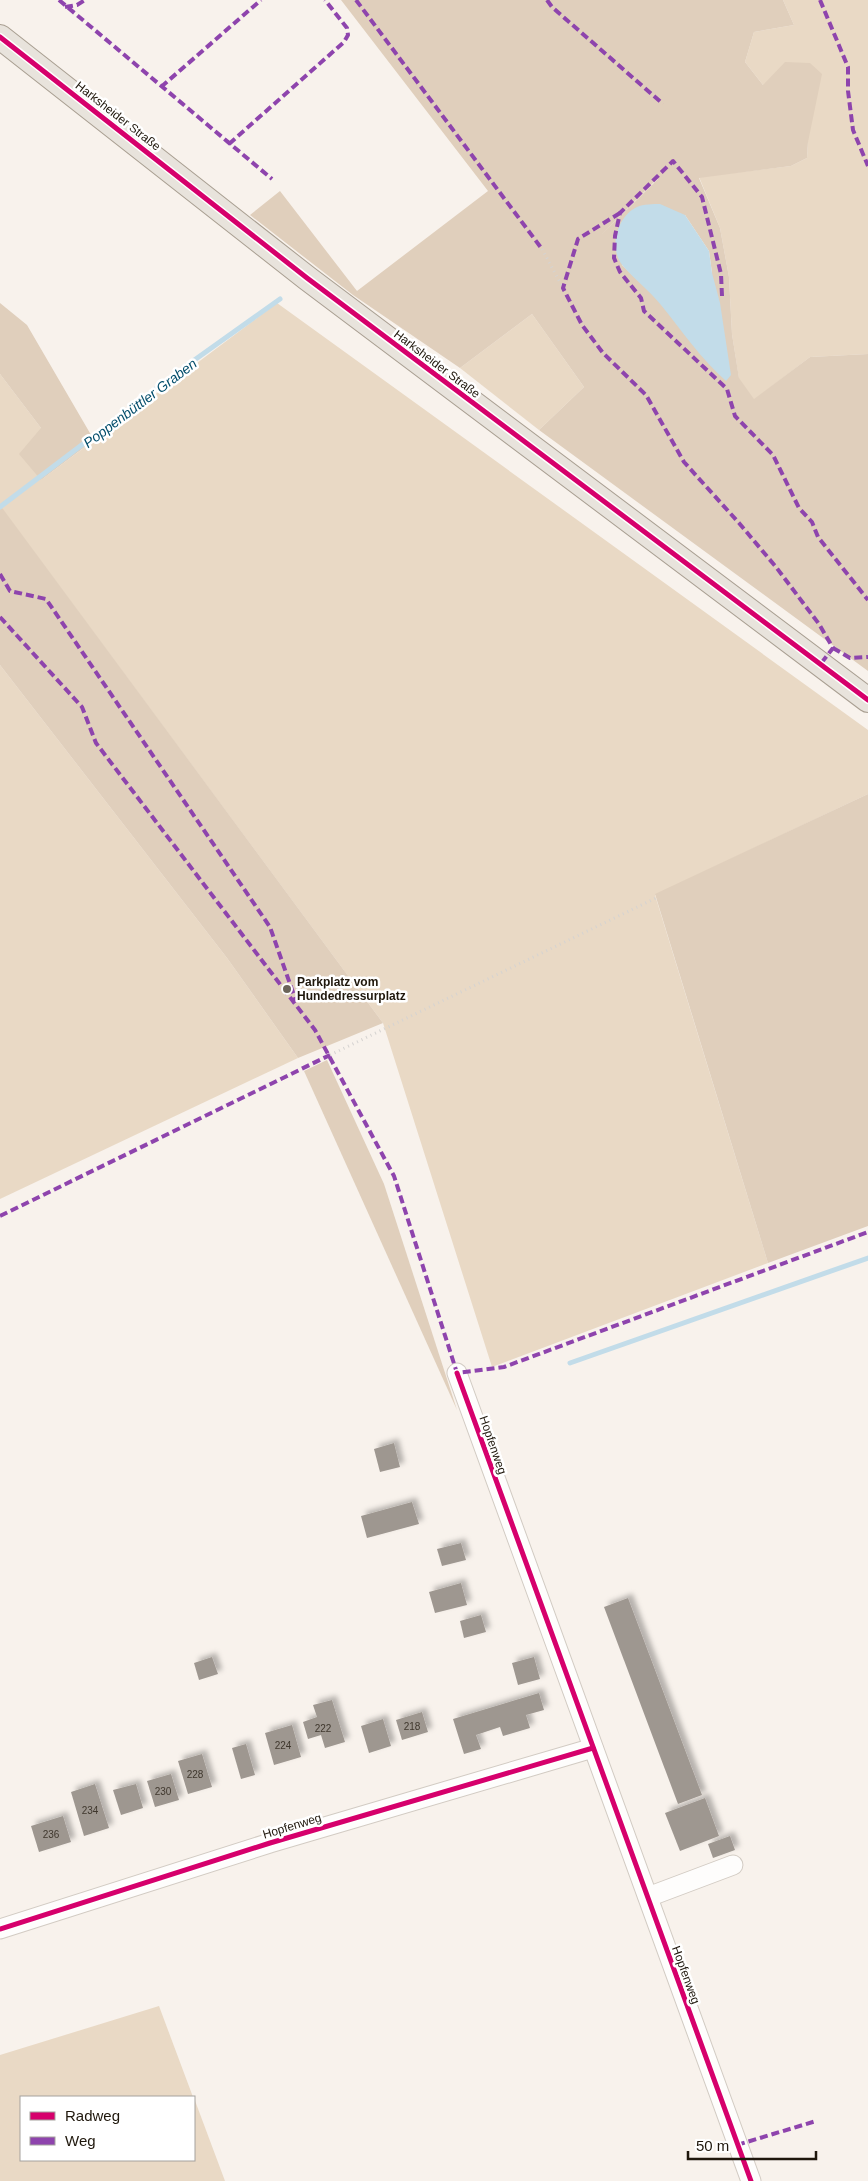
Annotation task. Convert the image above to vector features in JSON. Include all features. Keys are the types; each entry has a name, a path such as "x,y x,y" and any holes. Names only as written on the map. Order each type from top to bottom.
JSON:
{"main road":[{"name":"Harksheider Straße","path":"0,37 308,278 868,700"}],"street":[{"name":"Hopfenweg","path":"457,1373 751,2181"},
{"name":"Hopfenweg","path":"0,1929 270,1843 593,1748"},
{"path":"648,1897 733,1865"}],"path":[{"path":"542,249 563,288"},
{"path":"330,1055 656,898"}],"shaded area":[{"path":"341,0 783,0 794,25 754,32 745,62 763,85 785,62 810,63 822,74 808,142 807,158 791,166 699,178 720,228 729,277 732,334 739,378 754,399 810,357 868,354 868,671 539,430 584,387 532,314 460,368 353,295 250,215 280,191 357,291 488,191","holes":["658,178 658,179 602,234","685,215 709,251 712,273 652,294 622,265"]},
{"path":"783,0 868,0 868,354 810,357 754,400 739,379 732,334 729,277 720,228 699,177 791,166 807,158 808,142 745,62 754,32 794,25"},
{"path":"0,303 27,325 94,440 41,480 19,454 41,428 0,374"},
{"path":"277,303 868,730 868,794 655,895 768,1263 492,1367 383,1023 0,506 0,374 41,428 41,480"},
{"path":"532,314 584,387 539,430 460,368"},
{"path":"0,506 383,1023 298,1058 227,958 0,665"},
{"path":"0,665 227,958 298,1058 0,1199"},
{"path":"868,794 868,1226 768,1263 655,894"},
{"path":"327,1060 384,1184 457,1410 304,1071"},
{"path":"159,2006 193,2096 20,2096 20,2161 195,2161 195,2101 225,2181 0,2181 0,2055"}],"water":[{"path":"660,204 685,215 709,251 712,273 720,303 731,375 726,381 700,354 657,300 618,259 616,251 617,233 624,218 630,211 639,206"}],"building":[{"path":"394,1443 400,1467 380,1472 374,1449"},
{"path":"412,1502 419,1524 367,1538 361,1516"},
{"path":"461,1543 466,1560 442,1566 437,1549"},
{"path":"461,1583 467,1605 435,1613 429,1592"},
{"path":"628,1598 702,1795 678,1804 604,1607"},
{"path":"481,1615 486,1632 464,1638 460,1621"},
{"path":"212,1657 218,1674 199,1680 194,1663"},
{"path":"534,1657 540,1679 518,1685 512,1663"},
{"path":"539,1693 544,1710 526,1715 530,1728 503,1736 500,1727 476,1735 481,1749 464,1754 453,1719"},
{"path":"332,1700 345,1742 325,1748 321,1735 308,1739 303,1722 317,1717 313,1705"},
{"path":"422,1712 428,1732 402,1740 396,1720"},
{"path":"383,1719 391,1746 369,1753 361,1726"},
{"path":"292,1725 301,1757 274,1765 265,1733"},
{"path":"246,1744 255,1775 241,1779 232,1748"},
{"path":"202,1754 212,1787 188,1794 178,1761"},
{"path":"171,1774 179,1800 155,1807 147,1781"},
{"path":"95,1784 109,1828 84,1836 71,1792"},
{"path":"136,1784 143,1808 121,1815 113,1790"},
{"path":"705,1798 719,1836 680,1851 665,1813"},
{"path":"63,1816 71,1842 39,1852 31,1826"},
{"path":"730,1836 735,1850 713,1858 708,1844"}],"waterway":[{"name":"Poppenbüttler Graben","path":"0,507 186,366 280,299"},
{"path":"570,1363 868,1258"}],"marked path":[{"path":"59,0 272,179"},
{"path":"65,7 77,5 85,0"},
{"path":"161,87 261,0"},
{"path":"229,144 344,42 348,35 347,28 325,0"},
{"path":"356,0 542,249"},
{"path":"547,0 552,7 663,104"},
{"path":"820,0 848,67 848,91 853,130 868,166"},
{"path":"722,296 721,274 702,197 673,161 620,213 615,236 614,258 620,272 641,298 644,311 727,389 735,416 773,455 799,508 812,522 818,537 868,600"},
{"path":"620,213 578,239 563,288 582,325 603,353 646,395 684,462 776,567 819,624 833,648 819,666"},
{"path":"0,574 10,591 46,599 270,927 296,1001"},
{"path":"0,617 82,707 96,743 315,1030 394,1176 457,1373 504,1367 868,1232"},
{"path":"833,648 850,658 868,657"},
{"path":"0,1216 330,1055"},
{"path":"737,2145 816,2121"}],"cycle path":[{"path":"0,37 307,278 868,700"},
{"path":"457,1373 751,2181"},
{"path":"0,1929 270,1843 593,1748"}],"place":[{"name":"Parkplatz vom Hundedressurplatz","path":"287,989"}]}
